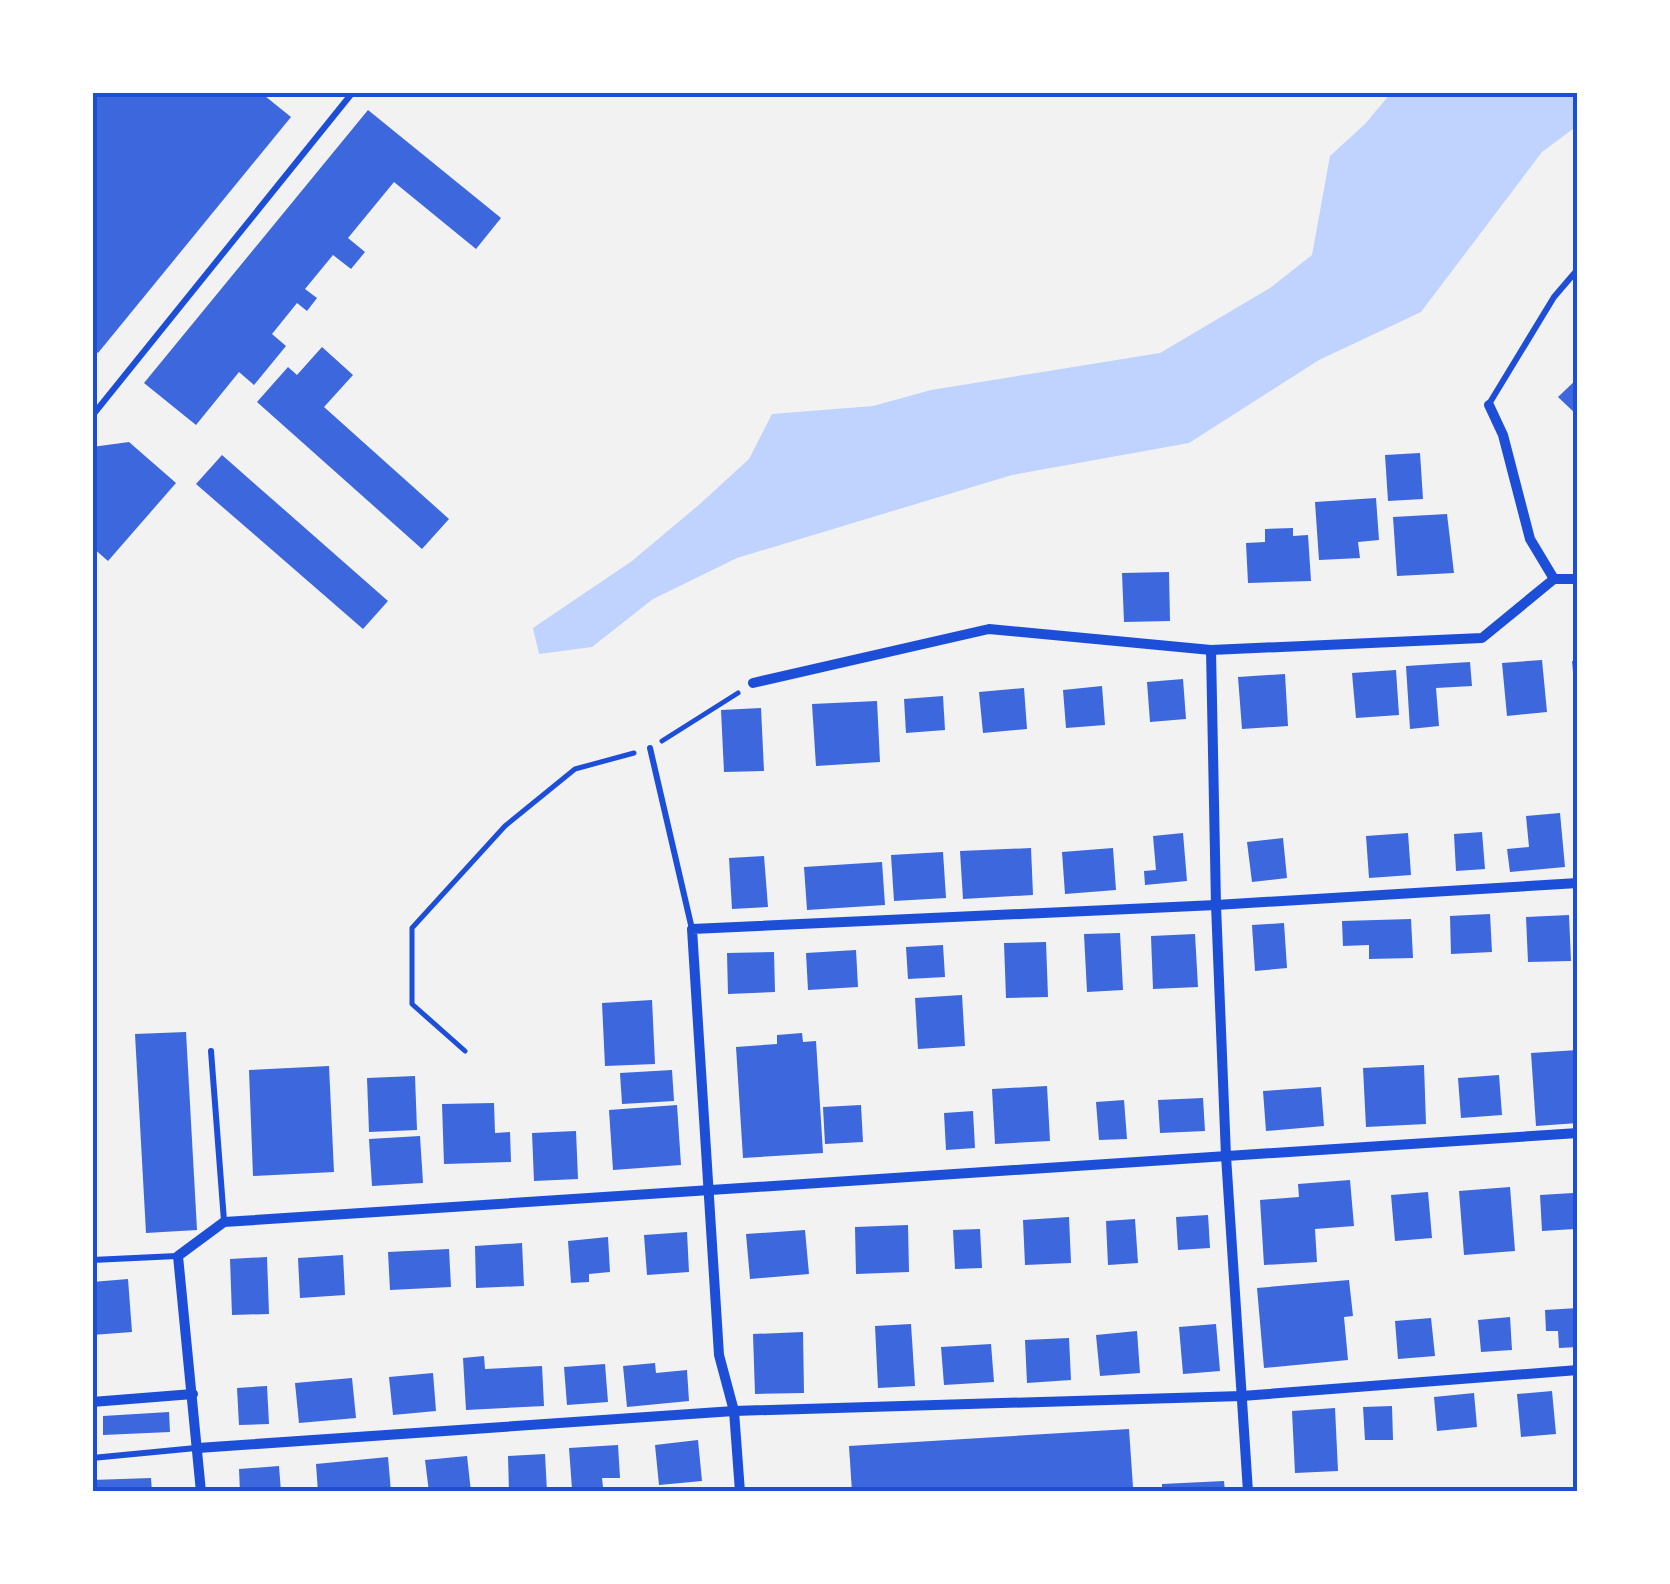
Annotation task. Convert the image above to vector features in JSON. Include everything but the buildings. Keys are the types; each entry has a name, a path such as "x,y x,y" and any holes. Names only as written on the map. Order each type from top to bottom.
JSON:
{"street":[{"path":"1489,405 1503,434 1530,538 1554,579"},
{"path":"753,683 989,629 1211,650 1482,638 1554,579 1578,579"},
{"path":"1211,650 1226,1156 1248,1492"},
{"path":"740,1492 734,1412 719,1354 692,929 1216,906 1578,882"},
{"path":"202,1492 178,1256 224,1222 1578,1132"},
{"path":"198,1448 734,1412 1242,1396 1578,1370"},
{"path":"92,1402 193,1394"}],"lane":[{"path":"92,416 352,92"},
{"path":"1489,405 1554,297 1578,268"},
{"path":"650,748 692,929"},
{"path":"211,1051 224,1222"},
{"path":"92,1260 178,1256"},
{"path":"92,1458 198,1448"}],"path":[{"path":"464,1051 412,1004 412,928 505,826 575,769 650,748 753,683"}],"water":[{"path":"1391,93 1577,93 1577,126 1542,152 1421,312 1319,360 1189,443 1012,475 737,558 653,599 592,647 539,654 533,628 632,561 701,503 749,459 772,414 873,406 931,390 1160,353 1270,288 1312,255 1330,156"}]}
